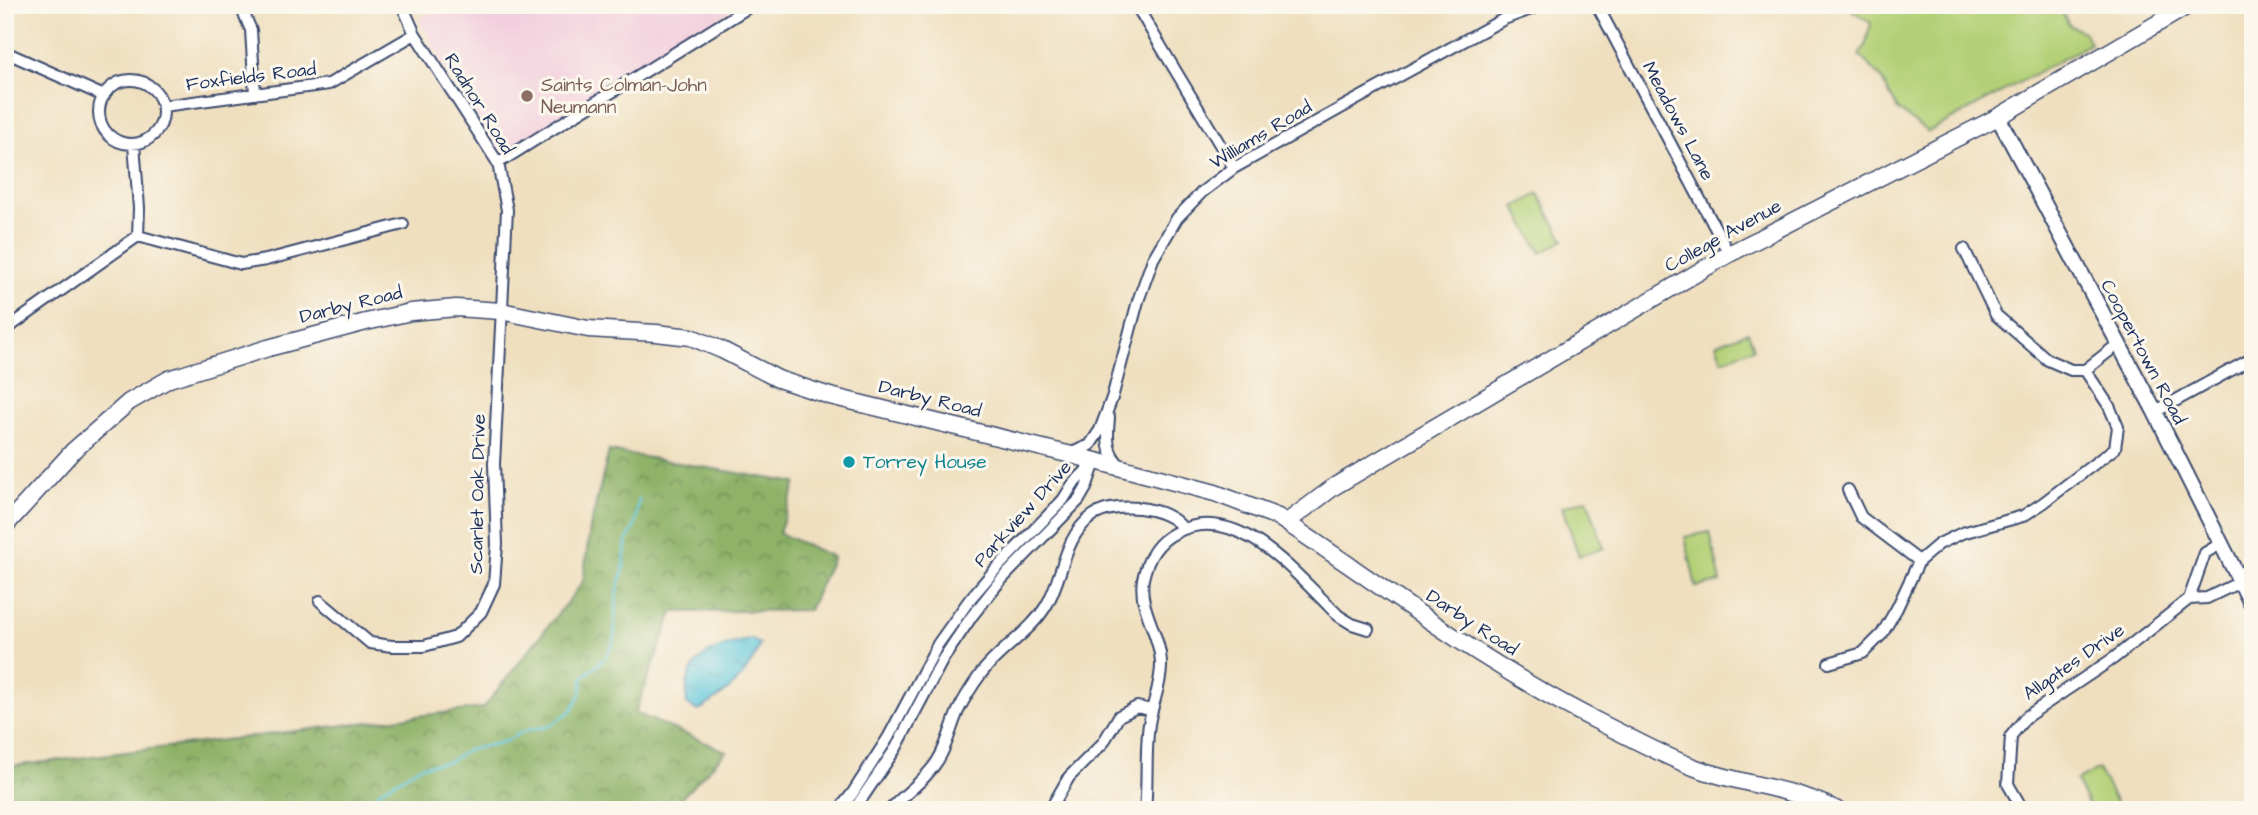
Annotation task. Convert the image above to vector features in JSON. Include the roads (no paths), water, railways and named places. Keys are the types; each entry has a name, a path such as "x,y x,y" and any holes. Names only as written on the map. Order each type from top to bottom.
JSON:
{"main road":[{"name":"College Avenue","path":"1287,522 1335,486 1729,254 1998,117 2189,5"},
{"name":"Darby Road","path":"5,526 73,451 129,402 169,379 281,344 411,312 456,308 501,311 588,329 691,337 778,379 830,396 1096,461 1215,493 1256,507 1287,522 1514,676 1606,726 1695,768 1817,800 1838,810"}],"street":[{"path":"240,5 251,30 255,94"},
{"name":"Radnor Road","path":"402,5 415,34 498,163 507,210 501,311"},
{"path":"498,163 752,5"},
{"path":"1136,5 1234,168"},
{"name":"Williams Road","path":"1067,454 1079,452 1090,445 1100,430 1153,259 1177,218 1202,192 1234,168 1504,19 1542,5"},
{"name":"Meadows Lane","path":"1597,5 1729,254"},
{"name":"Foxfields Road","path":"163,106 329,84 415,34"},
{"path":"5,52 104,96 99,114 103,128 115,140 134,144 139,208 138,236"},
{"name":"Foxfields Road","path":"104,96 119,83 136,81 152,88 163,106 163,115 157,132 134,144"},
{"name":"Coopertown Road","path":"1998,117 2155,412 2253,607"},
{"path":"138,236 241,264 266,260 403,224"},
{"path":"5,330 138,236"},
{"path":"1964,249 1996,315 2048,360 2071,370 2085,370 2117,345"},
{"name":"Scarlet Oak Drive","path":"320,601 370,643 392,646 424,646 456,637 481,612 494,584 497,544 494,464 501,311"},
{"path":"2155,412 2253,358"},
{"path":"1829,663 1863,653 1882,634 1919,561 1939,544 1962,533 2023,516 2115,448 2118,427 2109,406 2085,370"},
{"name":"Williams Road","path":"1112,398 1107,434 1108,448 1113,458 1125,469"},
{"name":"Parkview Drive","path":"839,810 888,738 946,644 972,616 1010,562 1079,500 1096,461"},
{"path":"1848,490 1861,517 1919,561"},
{"path":"890,810 939,759 959,710 982,673 1048,604 1074,537 1090,518 1105,509 1125,508 1170,516 1183,529"},
{"path":"1145,810 1151,710 1161,673 1161,658 1143,597 1143,579 1150,557 1167,537 1196,525 1214,526 1253,538 1274,552 1339,615 1352,624 1368,629"},
{"path":"2189,598 2204,553 2220,544"},
{"name":"Allgates Drive","path":"2023,810 2008,784 2011,736 2026,717 2114,658 2189,598 2207,598 2240,582"},
{"name":"Parkview Drive","path":"854,810 896,748 946,644"},
{"path":"1050,810 1069,777 1103,743 1119,716 1137,706 1151,710"}],"water":[{"path":"751,639 760,644 743,675 718,698 698,711 687,704 686,688 689,676 702,657 724,646"}],"waterway":[{"path":"372,810 379,791 421,766 448,762 468,750 504,742 524,731 550,726 572,710 581,694 583,677 606,657 614,641 617,593 624,567 626,542 635,526 639,498"}],"place":[{"name":"Saints Colman-John Neumann","path":"527,96"},
{"name":"Torrey House","path":"849,462"}]}
